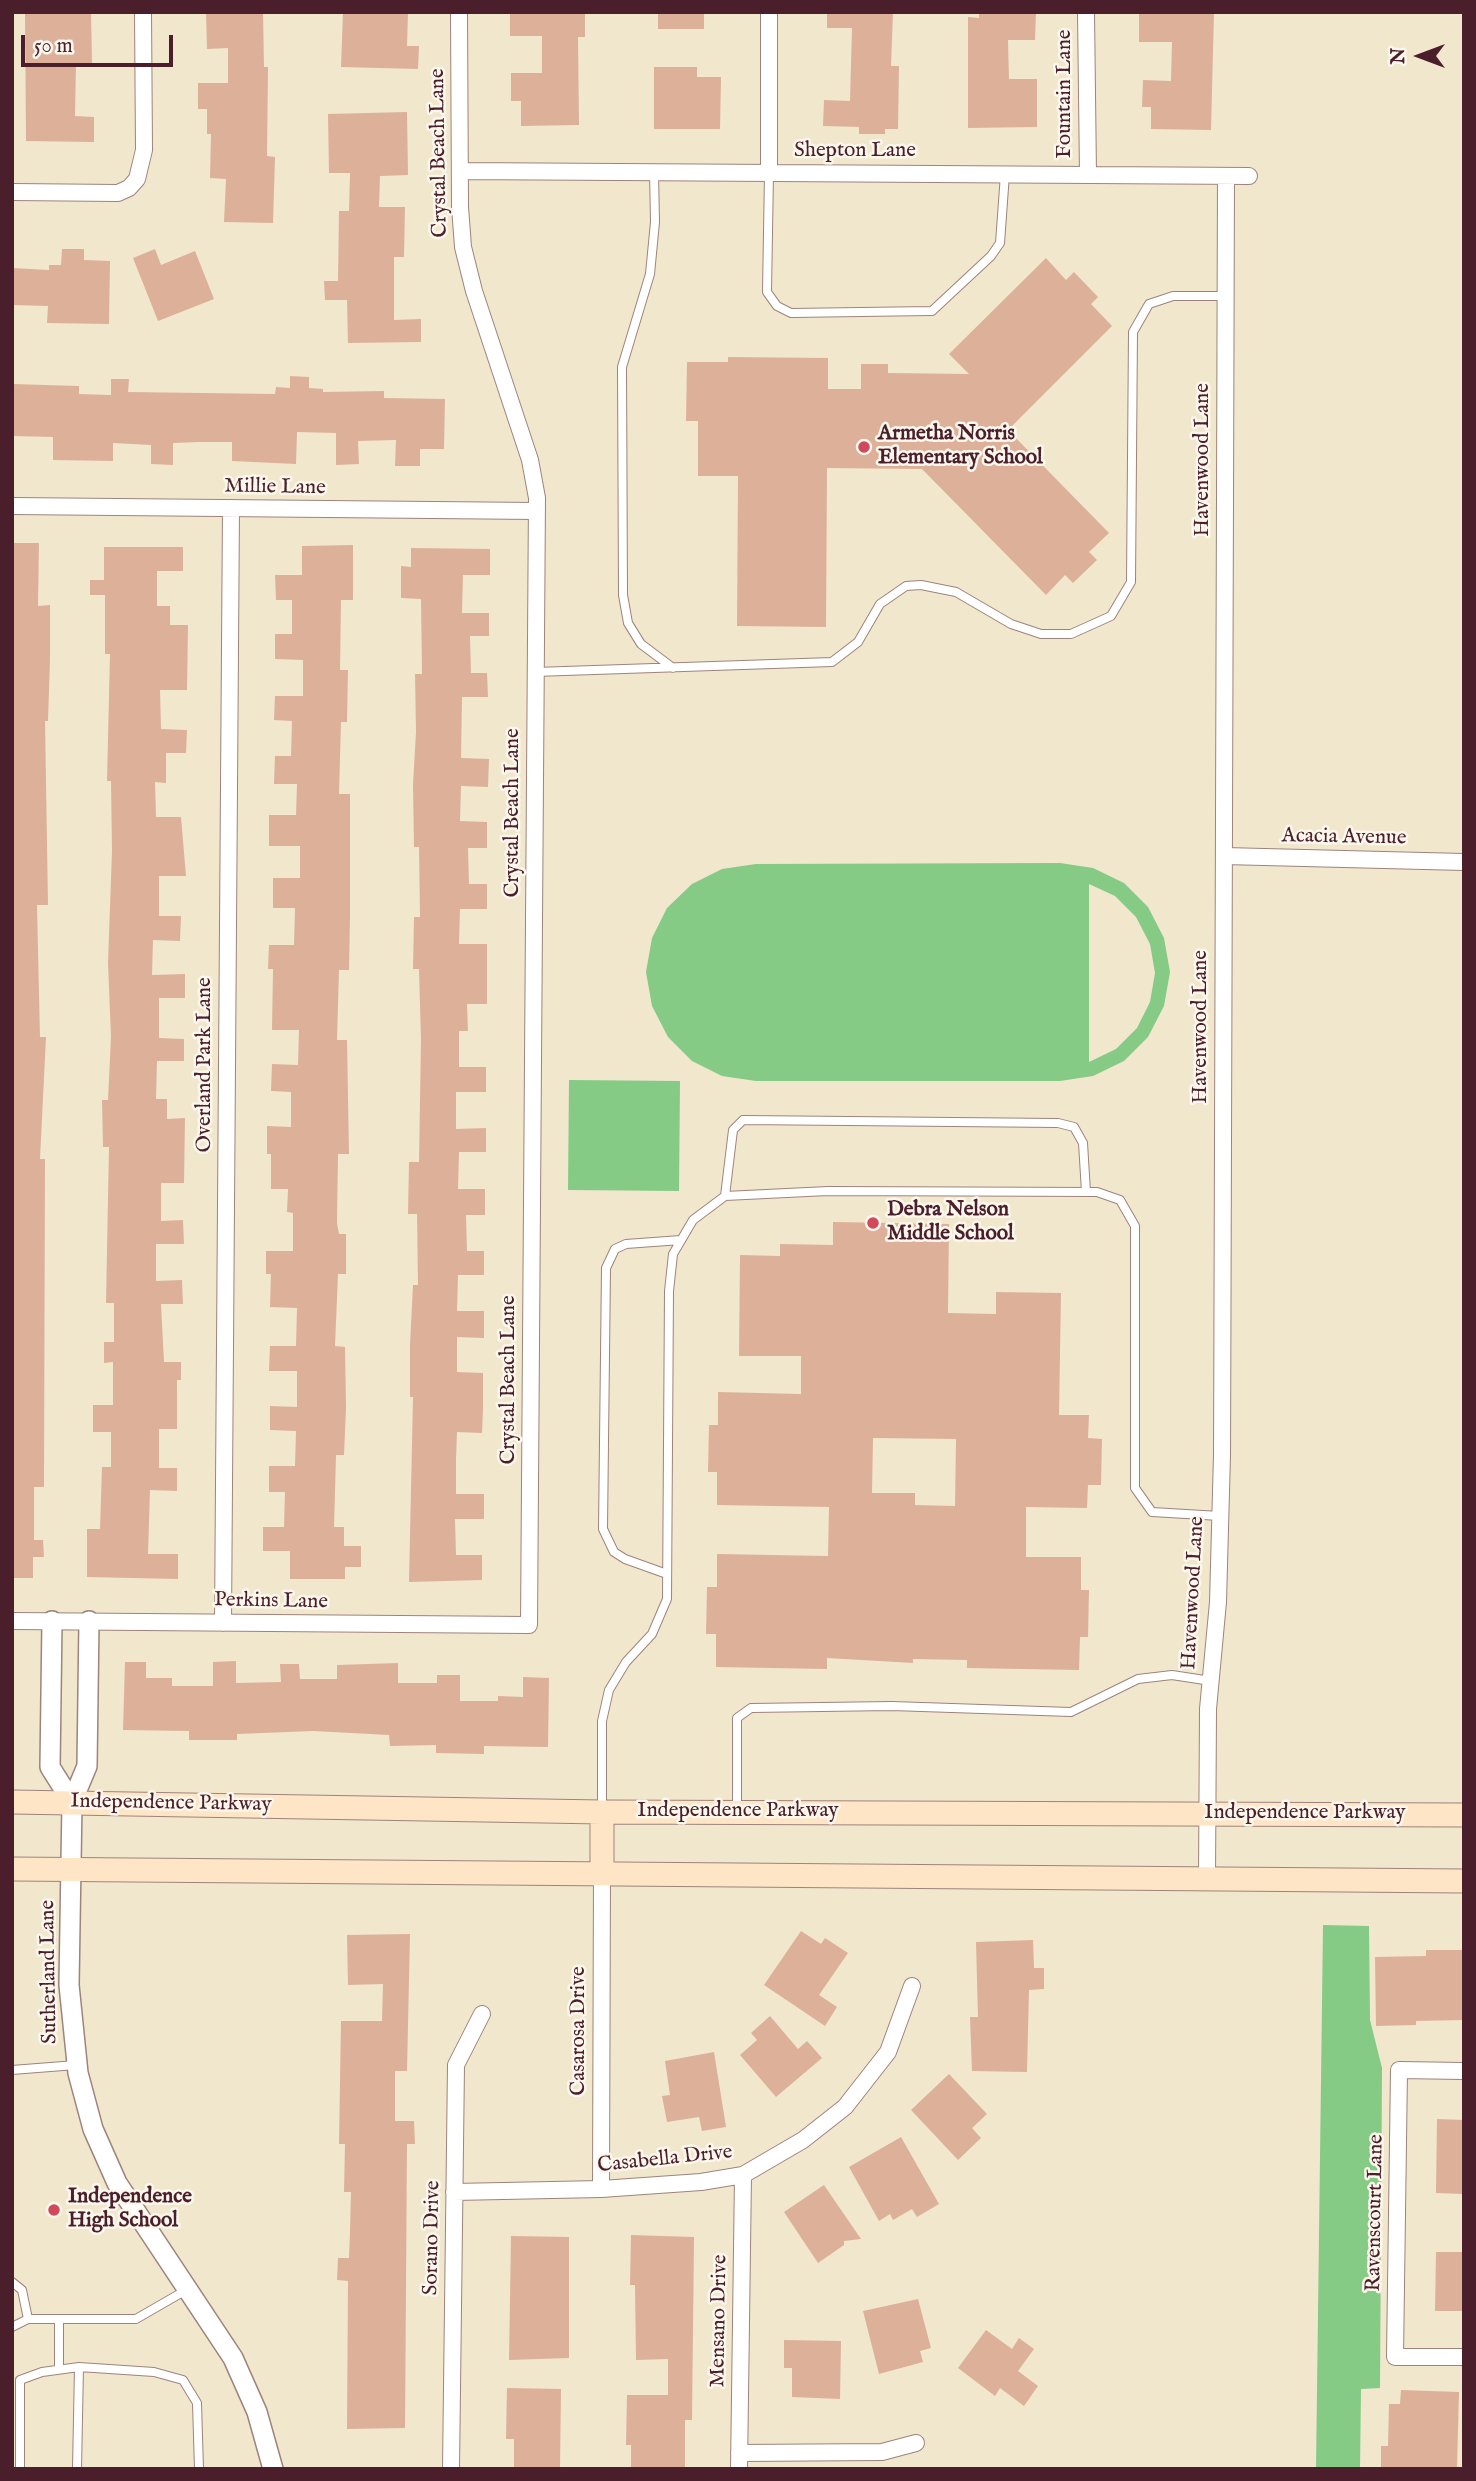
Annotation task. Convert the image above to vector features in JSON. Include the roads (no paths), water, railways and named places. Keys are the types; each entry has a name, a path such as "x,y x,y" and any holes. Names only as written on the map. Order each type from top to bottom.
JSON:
{"main road":[{"name":"Independence Parkway","path":"12,1802 602,1812 1464,1815"},
{"path":"602,1812 602,1873"},
{"path":"12,1869 1464,1881"}],"street":[{"path":"12,192 118,193 129,188 141,172 144,150 144,12"},
{"name":"Crystal Beach Lane","path":"459,12 461,225 467,265 530,460 537,512 529,1625"},
{"path":"768,173 769,12"},
{"name":"Fountain Lane","path":"1086,12 1088,175"},
{"name":"Shepton Lane","path":"460,171 1249,176"},
{"name":"Havenwood Lane","path":"1207,1878 1211,1681 1218,1602 1220,1516 1226,176"},
{"name":"Millie Lane","path":"12,506 537,512"},
{"name":"Overland Park Lane","path":"223,1623 231,508"},
{"name":"Acacia Avenue","path":"1224,856 1464,862"},
{"name":"Perkins Lane","path":"12,1620 529,1625"},
{"path":"52,1621 50,1767 72,1802"},
{"name":"Sutherland Lane","path":"89,1621 87,1766 72,1802 69,1985 76,2065 93,2129 117,2183 219,2333 246,2385 273,2469"},
{"name":"Casarosa Drive","path":"601,2189 602,1873"},
{"name":"Casabella Drive","path":"454,2192 601,2189 701,2182 743,2175 803,2140 845,2107 888,2052 912,1986"},
{"name":"Sorano Drive","path":"452,2469 456,2065 482,2014"},
{"name":"Ravenscourt Lane","path":"1464,2071 1399,2070 1395,2357 1464,2357"},
{"name":"Mensano Drive","path":"739,2461 743,2175"},
{"path":"739,2461 883,2452 916,2443"}],"lane":[{"path":"654,172 650,274 622,367 623,595 628,623 641,644 673,668"},
{"path":"768,173 767,292 777,306 791,313 932,311 991,256 1000,243 1005,174"},
{"path":"536,671 832,662 858,642 880,604 906,586 921,585 956,592 1011,624 1041,634 1072,634 1111,616 1131,582 1133,332 1149,304 1173,296 1226,296"},
{"path":"725,1196 733,1130 743,1120 1058,1123 1074,1127 1083,1143 1086,1192"},
{"path":"602,1812 602,1721 610,1690 626,1662 652,1634 667,1599 669,1291 673,1254 693,1220 725,1196 828,1191 1097,1192 1120,1200 1135,1226 1135,1488 1152,1512 1220,1516"},
{"path":"667,1574 625,1559 614,1552 603,1529 606,1268 615,1249 626,1244 681,1240"},
{"path":"737,1812 737,1718 751,1708 892,1706 1071,1712 1138,1679 1172,1675 1211,1681"},
{"path":"12,2070 76,2065"},
{"path":"12,2282 22,2290 29,2319"},
{"path":"12,2327 29,2319 136,2319 188,2289"},
{"path":"59,2320 59,2369"},
{"path":"78,2469 79,2367"},
{"path":"20,2469 20,2380 42,2372 79,2367 154,2372 183,2380 197,2403 200,2469"}],"place":[{"name":"Armetha Norris Elementary School","path":"864,447"},
{"name":"Debra Nelson Middle School","path":"873,1223"},
{"name":"Independence High School","path":"54,2210"}]}
